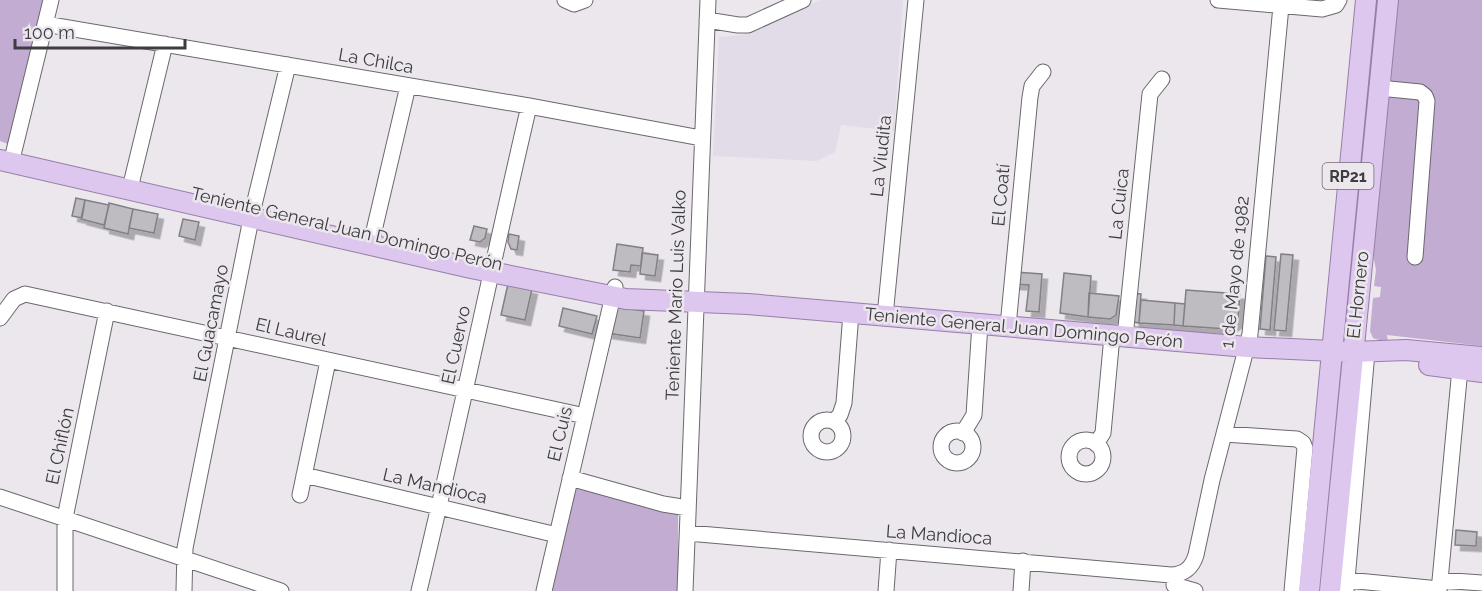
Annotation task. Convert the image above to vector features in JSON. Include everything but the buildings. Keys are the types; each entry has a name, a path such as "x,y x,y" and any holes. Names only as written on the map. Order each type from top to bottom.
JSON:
{"main road":[{"name":"El Hornero","path":"1309,591 1366,0"},
{"name":"El Hornero","path":"1341,587 1379,88 1388,0"},
{"name":"Teniente General Juan Domingo Perón","path":"4,155 132,180 253,214 373,235 492,267"},
{"name":"Teniente General Juan Domingo Perón","path":"4,155 253,214 492,267 674,302 696,301 851,313 1247,347 1331,352 1406,350 1461,362"},
{"path":"1461,362 1482,357"},
{"path":"1461,362 1482,372"}],"street":[{"path":"4,155 51,0"},
{"path":"565,0 574,4 585,0"},
{"name":"Teniente Mario Luis Valko","path":"685,591 708,0"},
{"path":"707,20 748,25 803,0"},
{"name":"La Viudita","path":"885,316 916,0"},
{"path":"1218,0 1322,9 1331,8 1339,0"},
{"name":"1 de Mayo de 1982","path":"1187,571 1196,555 1247,347 1281,6"},
{"name":"La Chilca","path":"45,24 529,106 701,138"},
{"path":"132,180 165,44"},
{"name":"El Guacamayo","path":"184,591 184,558 253,214 288,65"},
{"name":"El Coatí","path":"1008,326 1030,97 1032,86 1043,72"},
{"name":"La Cuica","path":"1096,444 1103,433 1119,336 1150,94 1162,79"},
{"path":"373,235 408,86"},
{"path":"1379,88 1420,92 1427,101 1415,257"},
{"name":"El Cuervo","path":"419,591 529,106"},
{"name":"El Cuis","path":"544,591 614,292"},
{"name":"El Laurel","path":"0,318 14,299 25,294 585,416"},
{"name":"El Chiflón","path":"65,591 65,518 107,311"},
{"path":"834,422 840,415 844,403 851,313"},
{"path":"963,433 974,415 980,324"},
{"path":"300,495 328,361"},
{"path":"1439,587 1461,362"},
{"path":"1224,434 1297,440 1303,443 1305,448 1292,591"},
{"name":"La Mandioca","path":"304,475 557,535"},
{"path":"570,478 663,504 688,508"},
{"path":"0,496 281,591"},
{"name":"La Mandioca","path":"688,532 1023,561 1173,584 1194,591"},
{"path":"886,591 889,550"},
{"path":"1021,591 1023,561"},
{"name":"La Mandioca","path":"1173,584 1187,571"},
{"path":"1341,587 1439,587 1482,583"}],"shaded area":[{"path":"0,0 44,0 8,144 0,141"},
{"path":"820,0 903,0 894,131 841,125 835,152 817,161 713,156 719,37 742,35"},
{"path":"1398,0 1482,0 1482,346 1387,335 1388,343 1373,338 1370,331 1373,298 1380,297 1381,287 1374,286 1376,270 1372,249"},
{"path":"574,488 678,514 678,591 551,591"}]}
